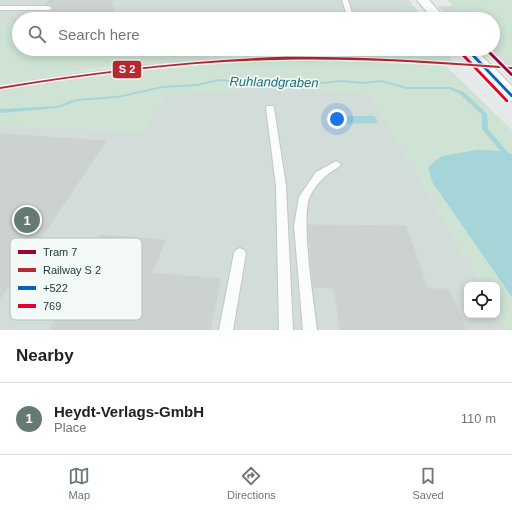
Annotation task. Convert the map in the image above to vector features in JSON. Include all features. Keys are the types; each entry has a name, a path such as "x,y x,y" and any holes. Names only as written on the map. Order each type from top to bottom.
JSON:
{"main road":[{"path":"423,0 434,12"},
{"path":"474,56 512,96"}],"lane":[{"path":"10,8 20,0"},
{"path":"345,0 349,12"},
{"path":"0,8 49,8"},
{"path":"270,108 281,186 286,330"},
{"path":"310,330 300,226 304,197 320,174 336,164"},
{"path":"226,330 240,253"}],"shaded area":[{"path":"0,0 409,0 418,12 12,12 12,26 0,25"},
{"path":"438,6 453,6 459,12 444,12"},
{"path":"500,53 512,66 512,81 489,56 500,56"},
{"path":"252,56 380,56 452,61 455,66 337,61 255,61 124,73 0,93 0,84 32,78 171,60"},
{"path":"258,88 312,89 370,94 479,282 464,282 464,318 500,318 507,330 0,330 0,125 144,132 165,95"}],"green space":[{"path":"447,0 512,0 512,66 500,53 500,12 459,12"},
{"path":"0,25 12,26 12,56 238,56 109,67 0,84"},
{"path":"380,56 450,56 452,61"},
{"path":"255,61 337,61 446,66 512,130 512,154 503,151 432,182 512,297 512,330 507,330 500,318 500,282 479,282 370,94 312,89 258,88 166,95 144,132 0,125 0,93 124,73"}],"water":[{"path":"342,116 374,116 378,123 345,124"},
{"path":"477,150 503,151 512,154 512,297 432,182 428,167 442,156"}],"building":[{"path":"50,0 111,0 114,12 49,12 53,8 50,5 45,4"},
{"path":"0,134 106,141 41,238 10,238 10,284 0,299"},
{"path":"308,225 406,226 428,289 449,289 466,330 340,330 334,288 313,287"},
{"path":"100,235 139,238 98,238"},
{"path":"142,238 165,240 152,273 221,279 210,330 50,330 55,320 142,320"}],"waterway":[{"name":"Ruhlandgraben","path":"0,111 58,107 76,100 117,97 163,87 197,85 218,80 252,83 300,80 325,83 340,81 365,83 381,81 407,88 450,88 462,93 485,115 485,129 512,161"}],"tram line":[{"name":"7","path":"493,56 512,75"}],"transit line":[{"name":"769","path":"464,56 507,101"},
{"name":"+522","path":"474,56 512,96"},
{"path":"0,88 157,66 236,60 316,58 365,59 512,68"}],"place":[{"name":"Heydt-Verlags-GmbH","path":"27,220"}]}
